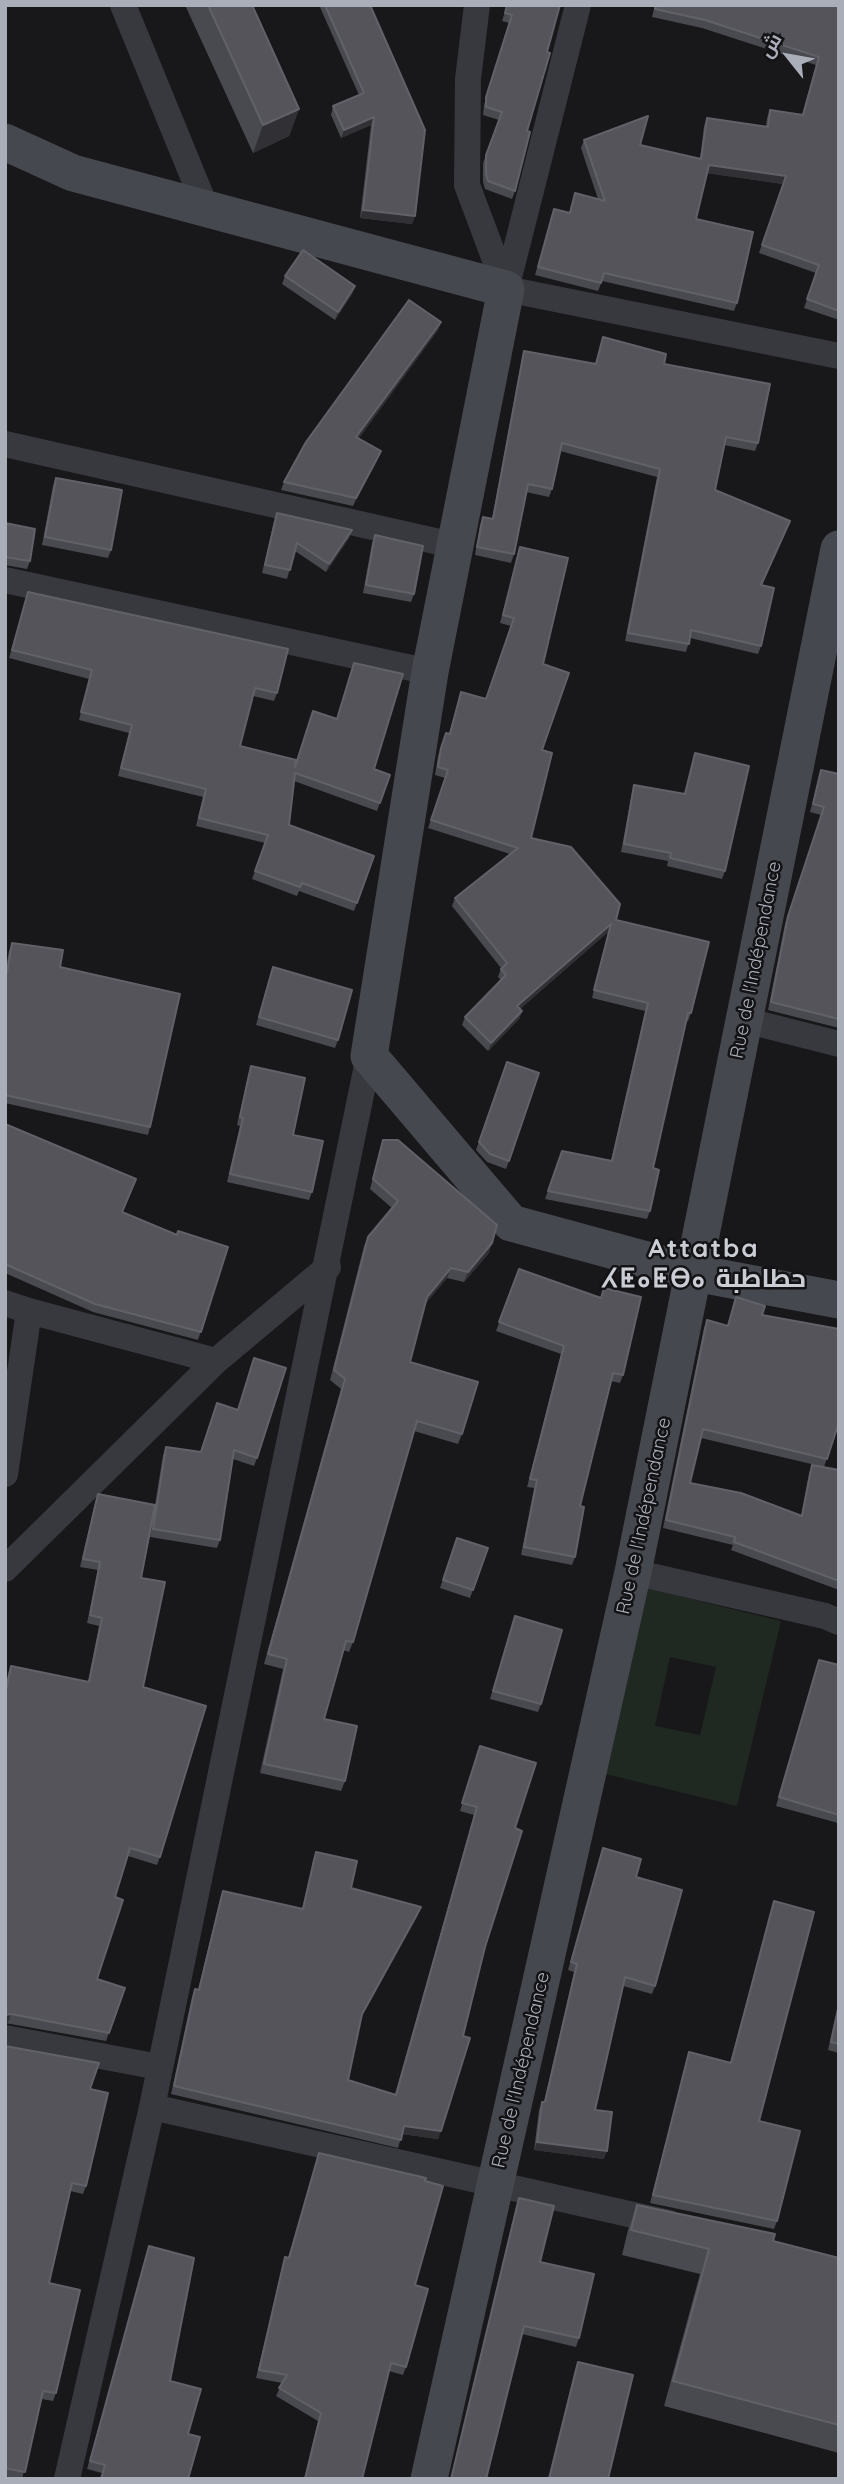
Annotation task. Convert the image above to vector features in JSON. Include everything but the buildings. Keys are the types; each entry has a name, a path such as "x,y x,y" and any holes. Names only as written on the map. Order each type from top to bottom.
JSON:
{"main road":[{"path":"5,142 73,173 506,289 430,672 369,1056 512,1223 695,1273 839,1300"},
{"name":"Rue de l'Indépendance","path":"429,2479 634,1572 839,550"}],"street":[{"path":"123,5 206,208"},
{"path":"477,5 468,79 467,185 506,289"},
{"path":"506,289 578,5"},
{"path":"506,289 839,356"},
{"path":"5,444 457,546"},
{"path":"5,580 430,672"},
{"path":"744,1020 839,1044"},
{"path":"67,2479 152,2107 328,1267 369,1056"},
{"path":"5,1569 216,1361 328,1267"},
{"path":"5,1474 17,1307 216,1361"},
{"path":"634,1572 825,1616 839,1622"},
{"path":"5,2038 159,2067"},
{"path":"152,2107 495,2186 693,2228"}],"shaded area":[{"path":"646,1588 781,1621 737,1806 601,1773","holes":["670,1657 716,1667 700,1735 655,1726"]}],"district":[{"name":"Attatba ⵃⵟⴰⵟⴱⴰ حطاطبة","path":"704,1264"}]}
